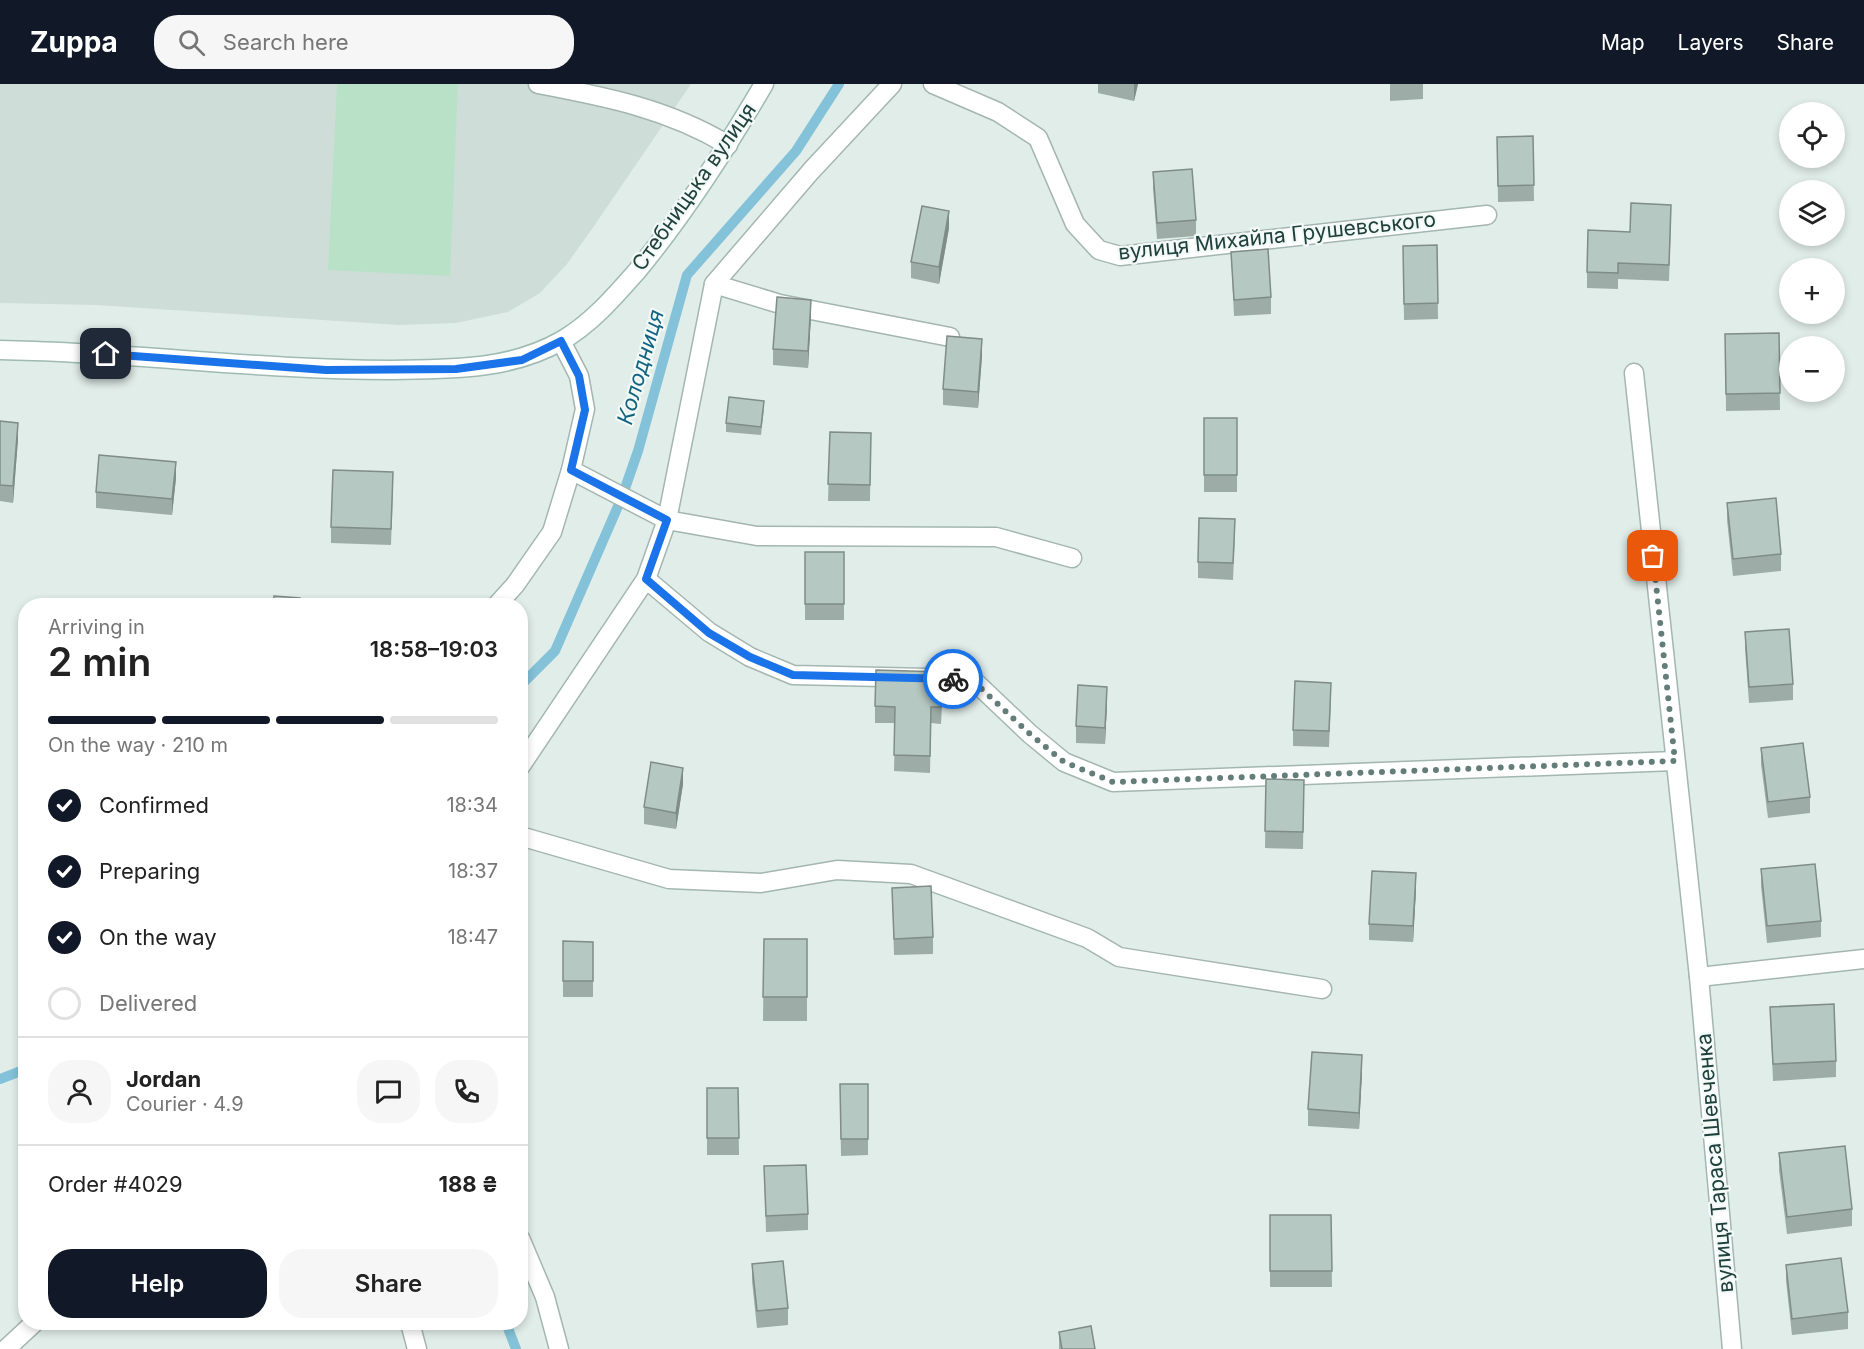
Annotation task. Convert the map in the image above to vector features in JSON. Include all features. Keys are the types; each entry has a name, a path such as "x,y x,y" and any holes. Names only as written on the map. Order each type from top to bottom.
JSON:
{"street":[{"path":"538,84 611,97 656,111 706,132 728,145"},
{"name":"Стебницька вулиця","path":"0,350 48,350 326,370 456,369 522,360 561,341 593,319 628,281 658,246 728,145 764,84"},
{"path":"528,755 646,579 667,520 714,284 811,171 892,84"},
{"name":"вулиця Михайла Грушевського","path":"933,84 998,112 1038,138 1076,224 1099,250 1120,256 1486,215"},
{"path":"714,284 780,304 950,337"},
{"path":"503,598 552,532 571,470 585,410 579,376 561,341"},
{"name":"вулиця Тараса Шевченка","path":"1634,373 1699,977 1732,1349"},
{"path":"571,470 667,520 757,536 996,537 1072,558"},
{"path":"646,579 709,633 750,657 793,675 972,680 1064,762 1113,782 1675,761"},
{"path":"528,838 669,879 761,882 837,870 911,874 1087,938 1119,957 1322,989"},
{"path":"1699,977 1864,959"},
{"path":"528,1257 545,1297 559,1349"},
{"path":"6,1349 26,1330"},
{"path":"412,1330 417,1349"}],"shaded area":[{"path":"0,84 691,84 567,264 540,293 508,312 456,323 399,325 96,305 0,303"}],"green space":[{"path":"337,84 458,84 450,276 328,270"}],"building":[{"path":"1533,136 1534,185 1498,186 1497,137"},
{"path":"1192,169 1196,220 1157,223 1153,172"},
{"path":"1631,203 1671,205 1669,265 1618,263 1618,273 1587,272 1588,230 1630,232"},
{"path":"922,206 949,211 939,267 911,262"},
{"path":"1437,245 1438,303 1404,304 1403,246"},
{"path":"1268,249 1271,297 1234,300 1231,252"},
{"path":"777,297 811,300 808,351 773,349"},
{"path":"1779,333 1779,393 1726,394 1725,334"},
{"path":"947,336 982,339 978,392 943,389"},
{"path":"729,397 764,401 761,427 726,423"},
{"path":"1204,418 1237,418 1237,475 1204,475"},
{"path":"0,421 18,423 13,486 0,485"},
{"path":"830,432 871,433 870,485 828,484"},
{"path":"99,455 176,462 172,499 96,492"},
{"path":"333,470 393,472 391,529 331,527"},
{"path":"1776,498 1781,554 1733,559 1727,503"},
{"path":"1199,518 1235,519 1233,563 1198,562"},
{"path":"805,552 844,552 844,604 805,604"},
{"path":"274,596 300,598 274,598"},
{"path":"1789,629 1793,684 1749,687 1745,632"},
{"path":"876,670 943,672 941,707 931,707 930,756 894,755 895,707 875,706"},
{"path":"1295,681 1331,683 1329,731 1293,730"},
{"path":"1078,685 1107,687 1105,728 1076,726"},
{"path":"1803,743 1810,797 1768,802 1761,748"},
{"path":"651,762 683,768 676,813 644,807"},
{"path":"1266,779 1304,780 1303,832 1265,831"},
{"path":"1815,864 1821,921 1767,926 1761,869"},
{"path":"1372,871 1416,873 1413,926 1369,924"},
{"path":"931,886 933,937 894,939 892,888"},
{"path":"764,939 807,939 807,997 763,997"},
{"path":"563,941 593,942 593,981 563,981"},
{"path":"1834,1004 1836,1061 1773,1064 1770,1007"},
{"path":"1312,1052 1362,1055 1359,1113 1308,1109"},
{"path":"840,1084 868,1084 868,1139 841,1139"},
{"path":"707,1088 738,1088 739,1138 707,1138"},
{"path":"1845,1146 1852,1209 1787,1217 1779,1153"},
{"path":"806,1165 808,1214 766,1216 764,1166"},
{"path":"1270,1215 1331,1215 1332,1271 1270,1271"},
{"path":"1841,1258 1848,1312 1792,1319 1786,1265"},
{"path":"783,1261 788,1308 757,1311 752,1264"},
{"path":"1091,1326 1095,1349 1062,1349 1059,1332"}],"waterway":[{"name":"Колодниця","path":"528,678 555,651 622,497 638,451 687,275 796,151 839,84"},
{"path":"0,1079 18,1072"},
{"name":"Колодниця","path":"509,1330 516,1349"}],"way so far":[{"path":"953,679 972,680 1064,762 1113,782 1675,761 1653,556"}],"route":[{"path":"106,354 326,370 456,369 522,360 561,341 579,376 585,410 571,470 667,520 646,579 709,633 750,657 793,675 953,679"}]}
